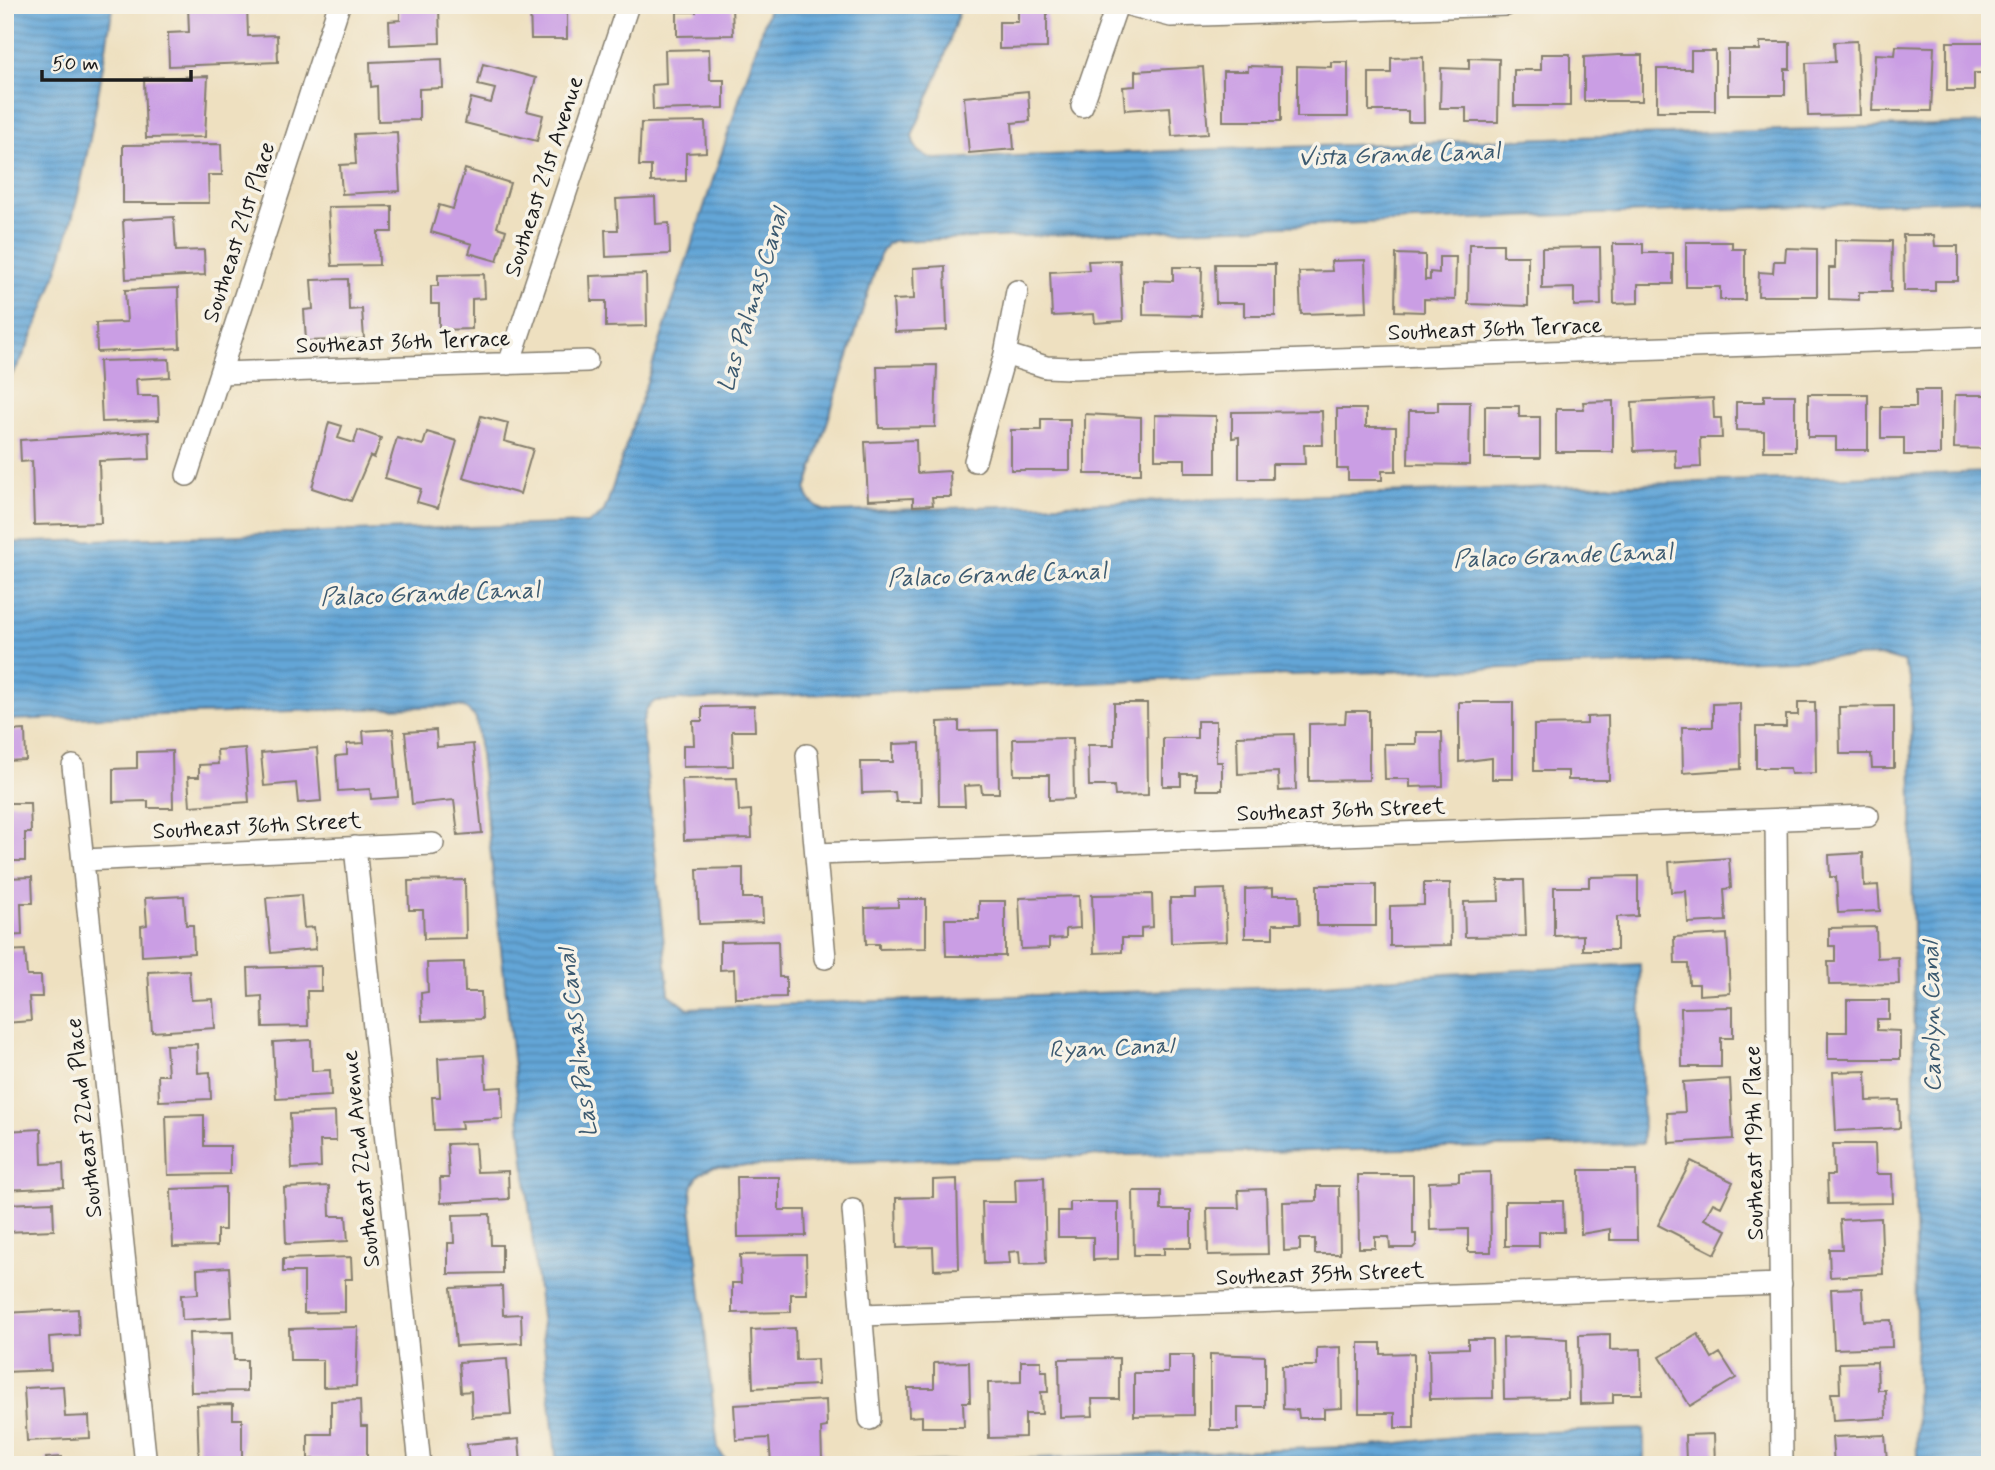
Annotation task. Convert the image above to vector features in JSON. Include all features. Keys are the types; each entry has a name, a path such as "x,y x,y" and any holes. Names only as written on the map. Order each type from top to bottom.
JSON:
{"street":[{"name":"Southeast 21st Place","path":"187,475 339,5"},
{"name":"Southeast 21st Avenue","path":"509,363 628,5"},
{"path":"1082,106 1117,5"},
{"path":"1129,5 1171,16 1506,5"},
{"path":"975,461 1005,355 1017,291"},
{"name":"Southeast 36th Terrace","path":"1005,355 1046,367 1070,368 1990,337"},
{"name":"Southeast 36th Terrace","path":"220,373 587,361"},
{"path":"807,755 825,958"},
{"name":"Southeast 22nd Place","path":"73,766 146,1465"},
{"name":"Southeast 36th Street","path":"816,854 1868,816"},
{"name":"Southeast 19th Place","path":"1776,820 1782,1465"},
{"name":"Southeast 36th Street","path":"83,860 433,844"},
{"name":"Southeast 22nd Avenue","path":"355,847 420,1465"},
{"path":"853,1210 870,1419"},
{"name":"Southeast 35th Street","path":"862,1315 1781,1284"}],"water":[{"path":"5,5 113,5 90,138 70,227 42,313 22,358 5,386"},
{"path":"770,5 961,5 941,68 912,136 919,151 934,159 1990,123 1990,199 893,241 887,244 880,255 806,490 815,505 833,512 1990,472 1990,1465 1917,1465 1911,681 1903,662 1882,656 1231,677 655,701 647,708 642,725 669,994 687,1008 1313,985 1445,974 1640,964 1643,1144 932,1159 713,1167 701,1173 694,1181 691,1205 718,1449 729,1465 557,1465 476,718 464,707 454,706 5,720 5,543 589,523 603,513 607,504"},
{"path":"1644,1429 1644,1465 846,1465 1372,1446 1481,1434"}],"building":[{"path":"188,5 247,5 248,36 277,35 278,62 169,66 168,33 189,32"},
{"path":"400,5 439,5 440,43 390,45 389,21 400,20"},
{"path":"530,5 567,5 567,39 531,39"},
{"path":"696,5 732,5 733,35 677,36 677,12 696,12"},
{"path":"1018,5 1047,5 1047,48 999,49 999,22 1018,22"},
{"path":"1857,41 1860,115 1808,116 1806,63 1835,62 1834,42"},
{"path":"1760,42 1790,42 1790,69 1785,69 1785,95 1728,95 1728,50 1760,50"},
{"path":"1947,42 1990,42 1990,73 1974,73 1974,91 1947,91"},
{"path":"1896,46 1934,47 1931,111 1872,111 1875,54 1895,55"},
{"path":"709,49 710,80 724,80 724,108 653,110 652,85 666,84 665,50"},
{"path":"1691,51 1715,51 1715,111 1657,111 1657,69 1691,69"},
{"path":"1541,54 1570,54 1570,106 1514,106 1514,70 1541,70"},
{"path":"1642,55 1642,101 1584,101 1584,57"},
{"path":"1423,57 1424,122 1408,122 1408,111 1369,111 1369,73 1391,73 1391,58"},
{"path":"1469,58 1499,59 1498,122 1466,122 1466,108 1440,108 1441,68 1469,69"},
{"path":"442,59 443,88 419,89 419,120 378,121 377,86 371,87 370,62"},
{"path":"1331,62 1348,62 1348,117 1297,117 1297,66 1331,67"},
{"path":"483,64 536,78 527,111 543,115 537,141 465,123 471,98 491,103 495,89 478,85"},
{"path":"1248,66 1281,67 1281,121 1223,121 1223,71 1248,71"},
{"path":"1203,67 1208,134 1172,136 1170,107 1125,110 1123,87 1135,86 1135,71"},
{"path":"208,76 205,137 146,138 144,78"},
{"path":"1028,91 1030,121 1012,123 1014,149 969,153 964,97"},
{"path":"705,122 706,152 686,153 686,181 651,182 651,166 639,166 641,123"},
{"path":"397,132 400,191 342,194 340,165 356,164 354,134"},
{"path":"221,144 222,175 208,175 209,203 123,203 123,145"},
{"path":"465,169 510,183 497,227 506,230 497,261 469,253 472,244 431,232 439,205 453,209"},
{"path":"655,197 656,224 669,223 670,254 606,257 605,230 618,230 616,199"},
{"path":"392,206 392,232 378,232 379,265 332,266 328,207"},
{"path":"174,217 176,251 204,250 205,275 126,279 123,220"},
{"path":"1903,235 1934,235 1935,246 1958,246 1958,281 1935,281 1935,291 1904,291"},
{"path":"1835,240 1892,241 1891,292 1859,292 1859,300 1829,299 1829,268 1835,268"},
{"path":"1686,242 1732,242 1732,249 1745,249 1745,300 1720,300 1720,287 1686,287"},
{"path":"1469,244 1503,244 1503,256 1528,256 1528,306 1468,304"},
{"path":"1613,244 1643,244 1643,253 1673,253 1673,284 1638,284 1638,303 1614,304"},
{"path":"1600,247 1601,305 1574,306 1574,288 1542,289 1542,248"},
{"path":"1786,248 1817,249 1817,296 1758,296 1759,272 1773,273 1774,261 1785,261"},
{"path":"1396,254 1425,255 1425,280 1430,280 1430,272 1439,273 1439,257 1456,257 1455,300 1424,299 1424,312 1395,311"},
{"path":"1120,260 1123,321 1095,323 1094,314 1052,316 1050,272 1089,270 1088,261"},
{"path":"1365,260 1367,312 1301,314 1299,272 1332,271 1331,261"},
{"path":"1215,264 1275,264 1275,316 1244,316 1244,303 1216,303"},
{"path":"945,266 947,330 895,332 893,300 914,299 913,268"},
{"path":"1173,267 1202,267 1201,316 1143,315 1143,280 1173,281"},
{"path":"484,274 485,298 472,299 472,329 439,330 439,304 431,304 431,286 438,286 438,275"},
{"path":"646,274 647,326 606,327 606,301 591,301 590,276"},
{"path":"348,279 349,310 362,309 364,339 306,341 304,310 313,309 311,280"},
{"path":"178,288 180,348 97,352 96,323 127,322 125,290"},
{"path":"169,359 170,377 136,379 137,396 158,396 159,420 102,422 99,361"},
{"path":"937,365 935,427 879,428 877,366"},
{"path":"1916,390 1940,390 1940,455 1904,455 1904,438 1881,438 1881,407 1916,407"},
{"path":"1808,394 1868,394 1868,450 1836,450 1836,437 1808,437"},
{"path":"1764,395 1795,395 1795,451 1764,451 1764,431 1736,430 1736,402 1764,402"},
{"path":"1955,395 1990,395 1990,449 1954,448"},
{"path":"1713,398 1714,418 1721,418 1722,438 1700,438 1701,467 1676,468 1675,449 1634,451 1632,402"},
{"path":"1613,401 1613,452 1556,452 1556,409 1584,409 1583,402"},
{"path":"1438,402 1470,402 1469,465 1408,464 1409,411 1438,411"},
{"path":"1485,406 1519,406 1519,417 1540,417 1540,458 1485,458"},
{"path":"1337,409 1366,409 1366,427 1396,427 1396,471 1382,471 1382,480 1348,480 1348,469 1337,469"},
{"path":"1322,411 1323,445 1304,445 1305,464 1272,464 1272,479 1239,479 1239,437 1232,438 1232,412"},
{"path":"1085,414 1141,417 1141,474 1085,474"},
{"path":"1155,415 1216,416 1216,473 1185,473 1185,459 1155,459"},
{"path":"481,416 508,423 504,441 533,449 520,494 463,478"},
{"path":"1041,419 1070,419 1070,470 1011,470 1011,430 1041,430"},
{"path":"329,422 342,426 338,438 354,443 358,430 381,438 374,458 370,456 351,501 312,488"},
{"path":"149,432 150,459 99,461 101,523 34,525 32,461 21,462 20,440"},
{"path":"427,432 457,441 438,508 417,502 421,489 385,478 397,438 423,445"},
{"path":"916,440 917,473 950,471 951,497 932,497 933,505 913,506 913,498 868,500 865,442"},
{"path":"1459,702 1513,702 1513,779 1492,779 1492,758 1459,762"},
{"path":"1798,702 1815,702 1816,773 1791,774 1790,768 1756,768 1756,727 1786,727 1786,715 1798,715"},
{"path":"1114,703 1147,703 1148,795 1115,796 1114,786 1089,786 1088,745 1114,745"},
{"path":"1740,703 1741,769 1683,773 1682,727 1713,727 1713,704"},
{"path":"754,706 755,731 732,731 733,766 683,767 683,745 694,745 693,721 702,721 702,707"},
{"path":"1894,706 1894,768 1872,768 1871,754 1840,754 1839,707"},
{"path":"1346,711 1369,711 1369,780 1309,781 1309,724 1345,723"},
{"path":"1608,716 1609,780 1568,780 1568,771 1534,771 1534,725 1587,724 1587,717"},
{"path":"959,721 959,731 998,730 999,793 982,793 981,785 964,786 965,806 939,806 938,722"},
{"path":"1197,721 1216,721 1216,762 1222,762 1222,790 1196,790 1196,774 1181,774 1181,786 1163,786 1163,738 1197,738"},
{"path":"393,729 398,797 371,799 370,789 338,791 336,756 347,755 347,744 364,743 363,731"},
{"path":"25,730 26,760 5,761 5,731"},
{"path":"436,730 437,747 473,744 482,833 458,835 454,800 412,804 405,732"},
{"path":"1416,732 1442,732 1443,786 1410,787 1410,779 1385,779 1384,744 1416,744"},
{"path":"1294,734 1296,790 1279,791 1278,772 1238,774 1237,736"},
{"path":"1073,738 1074,799 1049,800 1049,775 1014,775 1013,739"},
{"path":"920,743 921,802 896,802 895,792 862,793 861,762 893,762 893,744"},
{"path":"245,748 249,802 190,806 188,777 199,777 199,765 218,764 217,750"},
{"path":"317,748 321,801 298,803 296,783 264,786 261,753"},
{"path":"172,751 173,808 148,808 148,801 113,802 113,769 137,768 137,752"},
{"path":"737,778 739,811 751,810 752,838 684,840 682,779"},
{"path":"5,803 30,803 31,833 25,833 25,861 5,861"},
{"path":"1863,853 1864,886 1878,885 1880,911 1838,913 1836,877 1830,877 1829,855"},
{"path":"1729,858 1731,888 1724,889 1726,921 1688,923 1686,891 1671,892 1669,862"},
{"path":"743,868 743,898 762,898 763,922 699,924 697,869"},
{"path":"1638,876 1638,916 1617,917 1617,950 1583,950 1583,935 1554,936 1554,887 1589,887 1589,877"},
{"path":"32,877 33,903 21,903 22,935 5,936 5,878"},
{"path":"465,880 466,938 424,939 423,910 409,910 408,881"},
{"path":"1498,880 1524,880 1526,936 1465,937 1464,902 1499,901"},
{"path":"1424,883 1450,883 1451,945 1390,946 1390,906 1424,905"},
{"path":"1317,885 1376,885 1376,926 1317,926"},
{"path":"1273,888 1273,895 1299,895 1300,924 1273,924 1273,938 1245,938 1245,889"},
{"path":"1225,889 1227,941 1171,943 1170,898 1195,898 1195,890"},
{"path":"1152,894 1153,927 1141,928 1141,938 1122,938 1122,952 1094,953 1092,895"},
{"path":"301,895 304,928 314,927 316,949 271,953 266,898"},
{"path":"184,896 186,925 193,925 194,953 142,956 141,926 147,925 145,898"},
{"path":"1079,896 1080,928 1066,929 1066,938 1049,939 1049,948 1021,949 1019,898"},
{"path":"898,899 926,899 926,948 879,949 879,944 866,944 865,908 898,907"},
{"path":"979,901 1005,901 1005,956 946,956 945,919 979,919"},
{"path":"1876,927 1877,958 1898,957 1899,984 1829,985 1828,962 1835,962 1835,946 1829,946 1829,928"},
{"path":"1727,934 1730,993 1699,995 1699,984 1689,984 1688,964 1675,964 1674,937"},
{"path":"778,941 779,977 786,977 786,997 735,998 734,969 720,970 720,942"},
{"path":"25,950 27,976 41,976 42,997 29,997 31,1021 5,1023 5,951"},
{"path":"464,962 465,992 481,992 482,1019 422,1021 421,993 428,992 427,963"},
{"path":"321,966 321,991 307,991 308,1026 263,1027 262,996 249,997 248,968"},
{"path":"189,970 191,1000 213,999 215,1028 152,1032 148,972"},
{"path":"1847,1000 1889,1000 1889,1019 1877,1019 1877,1030 1900,1031 1900,1059 1828,1059 1828,1032 1847,1032"},
{"path":"1733,1007 1733,1038 1721,1038 1721,1067 1682,1067 1681,1008"},
{"path":"311,1040 312,1071 330,1070 331,1096 276,1099 273,1042"},
{"path":"197,1044 198,1073 210,1072 211,1099 159,1101 158,1075 168,1075 166,1045"},
{"path":"484,1055 486,1088 502,1087 503,1119 461,1121 462,1129 434,1130 432,1097 440,1097 438,1058"},
{"path":"1866,1071 1867,1101 1899,1100 1900,1128 1836,1131 1833,1072"},
{"path":"1730,1079 1733,1139 1669,1143 1667,1113 1685,1112 1683,1082"},
{"path":"335,1112 336,1141 320,1141 321,1167 292,1169 290,1114"},
{"path":"204,1115 204,1146 230,1146 230,1174 168,1175 166,1116"},
{"path":"41,1129 42,1164 63,1163 64,1187 5,1190 5,1131"},
{"path":"475,1143 477,1172 508,1171 509,1199 441,1203 440,1178 449,1178 447,1144"},
{"path":"1833,1144 1875,1144 1876,1174 1892,1174 1893,1203 1828,1204 1827,1175 1834,1175"},
{"path":"1691,1161 1733,1182 1721,1207 1713,1203 1704,1219 1727,1230 1715,1254 1658,1225"},
{"path":"1580,1170 1636,1170 1637,1240 1610,1240 1610,1229 1581,1234"},
{"path":"1490,1172 1491,1252 1468,1252 1468,1229 1430,1230 1429,1182 1459,1181 1459,1173"},
{"path":"1358,1175 1413,1175 1413,1234 1416,1234 1416,1245 1413,1248 1390,1248 1389,1237 1375,1237 1375,1248 1359,1248"},
{"path":"737,1177 779,1177 779,1210 805,1210 806,1236 738,1237"},
{"path":"1044,1177 1046,1263 1020,1264 1019,1251 1009,1252 1010,1263 984,1264 982,1202 1016,1202 1015,1178"},
{"path":"957,1179 959,1269 934,1270 933,1247 897,1248 896,1198 933,1197 933,1180"},
{"path":"329,1186 330,1216 346,1216 348,1241 286,1244 284,1188"},
{"path":"1317,1186 1339,1186 1340,1254 1315,1254 1315,1239 1300,1239 1300,1250 1284,1251 1283,1202 1317,1201"},
{"path":"225,1187 225,1230 217,1230 217,1246 173,1247 171,1189"},
{"path":"1266,1189 1268,1254 1208,1255 1207,1208 1239,1208 1238,1190"},
{"path":"1133,1191 1161,1191 1161,1210 1191,1210 1191,1248 1164,1248 1164,1255 1134,1255"},
{"path":"1505,1201 1563,1201 1564,1232 1539,1232 1539,1246 1505,1246"},
{"path":"53,1202 54,1230 5,1232 5,1204"},
{"path":"1070,1202 1118,1202 1118,1259 1093,1260 1093,1237 1058,1237 1058,1211 1070,1211"},
{"path":"490,1214 491,1245 502,1245 502,1273 448,1274 448,1243 454,1243 453,1215"},
{"path":"1881,1218 1883,1274 1830,1277 1829,1249 1842,1249 1840,1220"},
{"path":"806,1254 807,1294 791,1294 791,1312 732,1313 732,1283 741,1283 740,1255"},
{"path":"351,1257 352,1279 345,1279 345,1312 304,1313 304,1272 283,1272 283,1259"},
{"path":"229,1267 232,1317 182,1320 181,1295 198,1294 197,1269"},
{"path":"502,1286 503,1315 521,1314 522,1343 456,1346 451,1288"},
{"path":"1862,1288 1864,1321 1891,1320 1892,1347 1834,1349 1831,1289"},
{"path":"78,1309 79,1335 49,1337 51,1370 5,1372 5,1313"},
{"path":"358,1327 356,1386 323,1387 323,1360 290,1360 289,1329"},
{"path":"795,1328 796,1360 817,1359 818,1385 753,1388 751,1330"},
{"path":"233,1332 234,1360 247,1360 247,1391 191,1392 189,1333"},
{"path":"1610,1334 1610,1350 1641,1349 1642,1394 1613,1394 1613,1403 1580,1404 1579,1335"},
{"path":"1698,1334 1712,1358 1720,1353 1736,1378 1690,1406 1660,1357"},
{"path":"1503,1338 1567,1339 1568,1398 1504,1399"},
{"path":"1468,1339 1492,1339 1493,1398 1430,1399 1429,1349 1468,1348"},
{"path":"1359,1343 1381,1343 1381,1354 1414,1353 1414,1428 1395,1428 1395,1413 1359,1413"},
{"path":"1341,1347 1342,1408 1324,1409 1324,1418 1299,1418 1298,1410 1283,1409 1282,1366 1317,1366 1317,1348"},
{"path":"1210,1354 1265,1356 1265,1407 1238,1407 1238,1430 1210,1430"},
{"path":"1168,1355 1193,1355 1193,1415 1134,1416 1134,1373 1168,1373"},
{"path":"1119,1358 1119,1399 1092,1399 1093,1416 1060,1417 1059,1359"},
{"path":"507,1359 511,1415 472,1417 471,1391 461,1392 459,1362"},
{"path":"1021,1361 1041,1361 1041,1371 1047,1371 1048,1392 1041,1392 1042,1414 1025,1414 1025,1437 989,1438 988,1383 1021,1382"},
{"path":"969,1362 970,1402 963,1402 964,1427 922,1427 922,1416 909,1417 908,1388 934,1388 934,1363"},
{"path":"1877,1362 1878,1390 1885,1390 1886,1418 1833,1421 1831,1393 1840,1393 1839,1363"},
{"path":"63,1386 65,1417 89,1416 90,1438 27,1441 24,1388"},
{"path":"360,1400 361,1426 367,1426 367,1459 308,1459 308,1434 331,1434 331,1401"},
{"path":"826,1400 827,1427 821,1428 822,1460 771,1463 769,1438 736,1440 734,1405"},
{"path":"233,1404 233,1419 242,1419 242,1463 199,1464 197,1405"},
{"path":"1714,1434 1715,1465 1677,1465 1677,1461 1686,1461 1685,1435"},
{"path":"1885,1435 1887,1461 1875,1462 1876,1465 1834,1465 1832,1437"},
{"path":"519,1439 521,1465 469,1465 467,1444"},
{"path":"62,1457 62,1465 47,1465 46,1458"}],"water label":[{"name":"Vista Grande Canal","path":"1399,154"},
{"name":"Las Palmas Canal","path":"752,300"},
{"name":"Palaco Grande Canal","path":"1563,555"},
{"name":"Palaco Grande Canal","path":"997,574"},
{"name":"Palaco Grande Canal","path":"430,593"},
{"name":"Carolyn Canal","path":"1931,1017"},
{"name":"Las Palmas Canal","path":"577,1043"},
{"name":"Ryan Canal","path":"1111,1047"}]}
